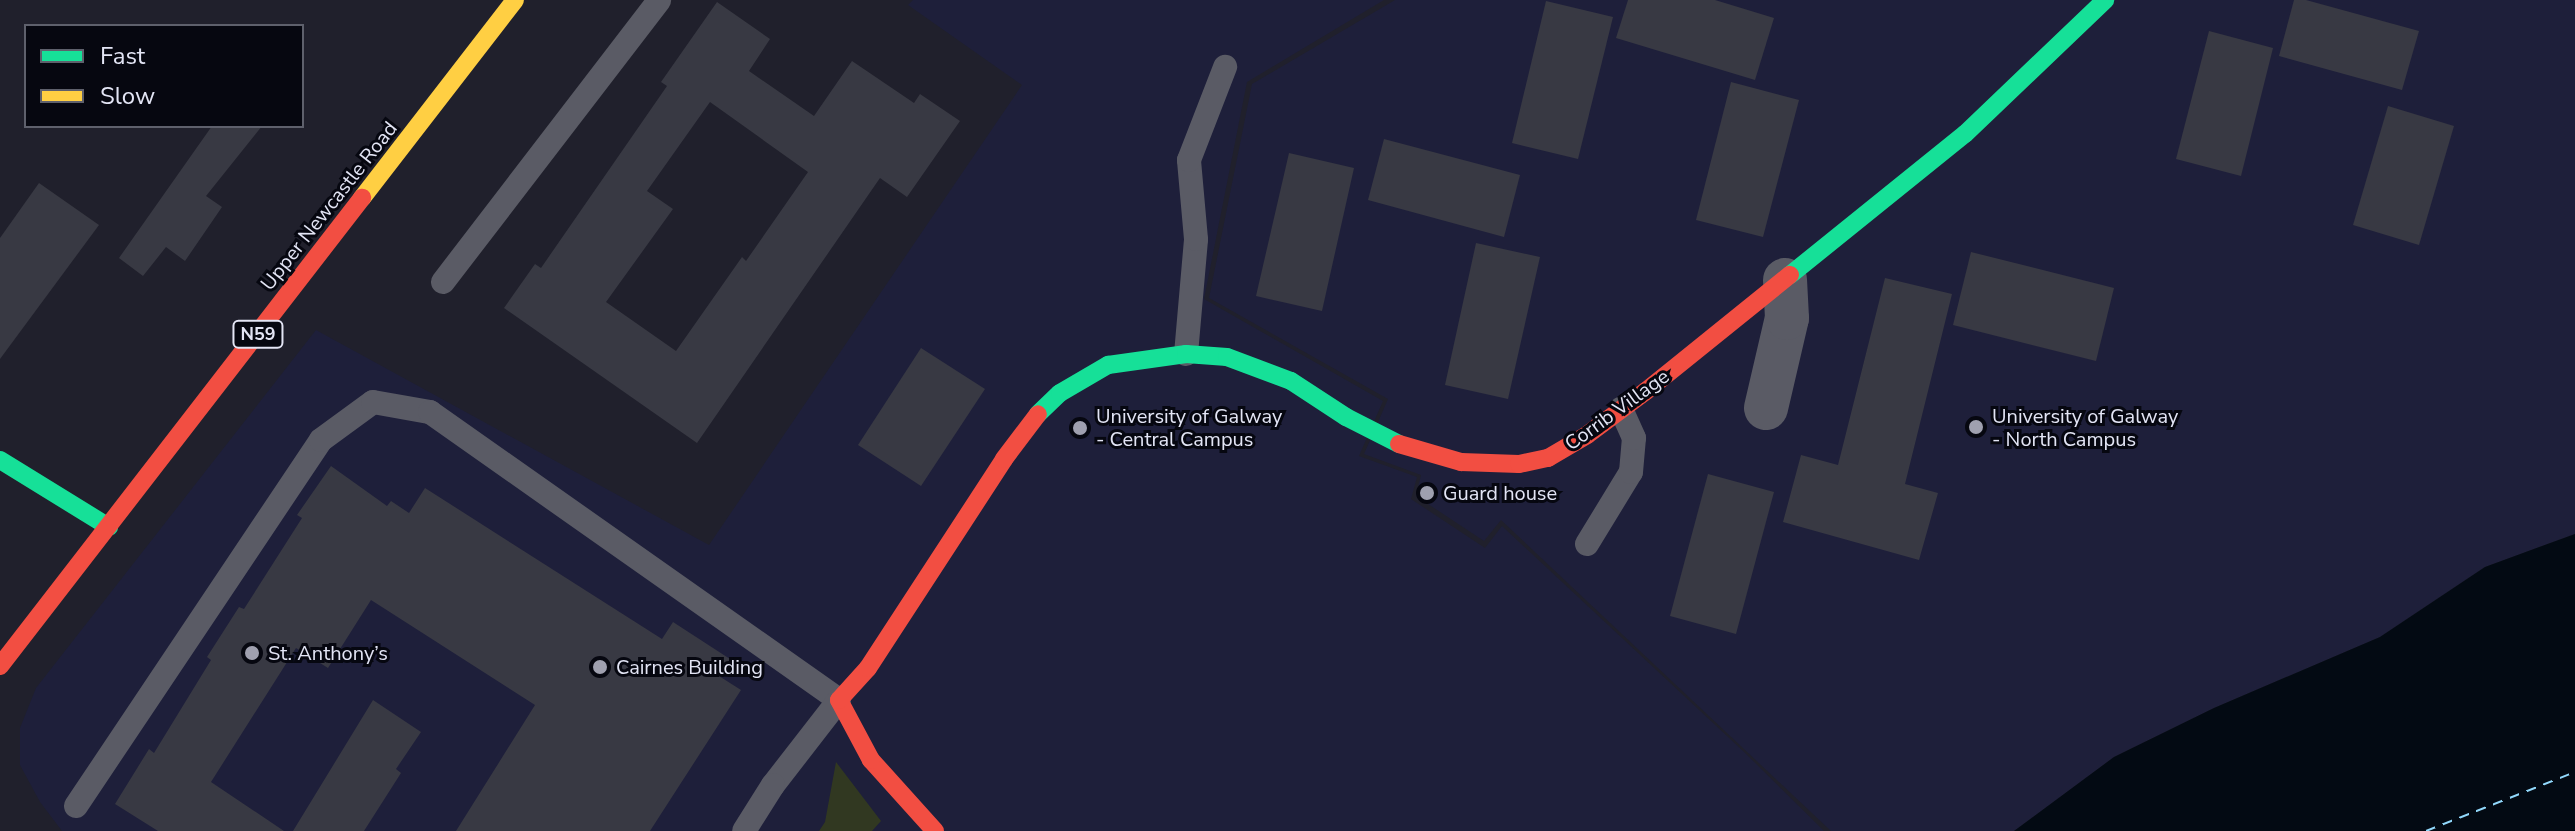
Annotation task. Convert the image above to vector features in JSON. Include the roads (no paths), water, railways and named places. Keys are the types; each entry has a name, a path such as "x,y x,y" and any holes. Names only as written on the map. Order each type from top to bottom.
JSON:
{"street":[{"name":"Upper Newcastle Road","path":"0,666 515,0"},
{"name":"Corrib Village","path":"839,700 868,668 1004,459 1039,412 1060,393 1108,365 1186,354 1227,357 1262,368 1376,434 1438,457 1461,462 1519,464 1548,458 1568,448 1621,409 1965,134 2105,0"},
{"path":"1766,408 1787,318 1785,280"},
{"path":"0,460 109,527"},
{"path":"839,700 871,760 935,831"}],"lane":[{"path":"443,282 659,0"},
{"path":"1186,354 1196,239 1189,160 1225,67"},
{"path":"76,806 321,440 373,402 430,412 839,700 773,785 744,831"},
{"path":"1587,544 1631,472 1634,438 1621,409"}],"place":[{"name":"University of Galway - North Campus","path":"1976,427"},
{"name":"University of Galway - Central Campus","path":"1080,428"},
{"name":"Guard house","path":"1427,493"},
{"name":"St. Anthony’s","path":"252,653"},
{"name":"Cairnes Building","path":"600,667"}]}
